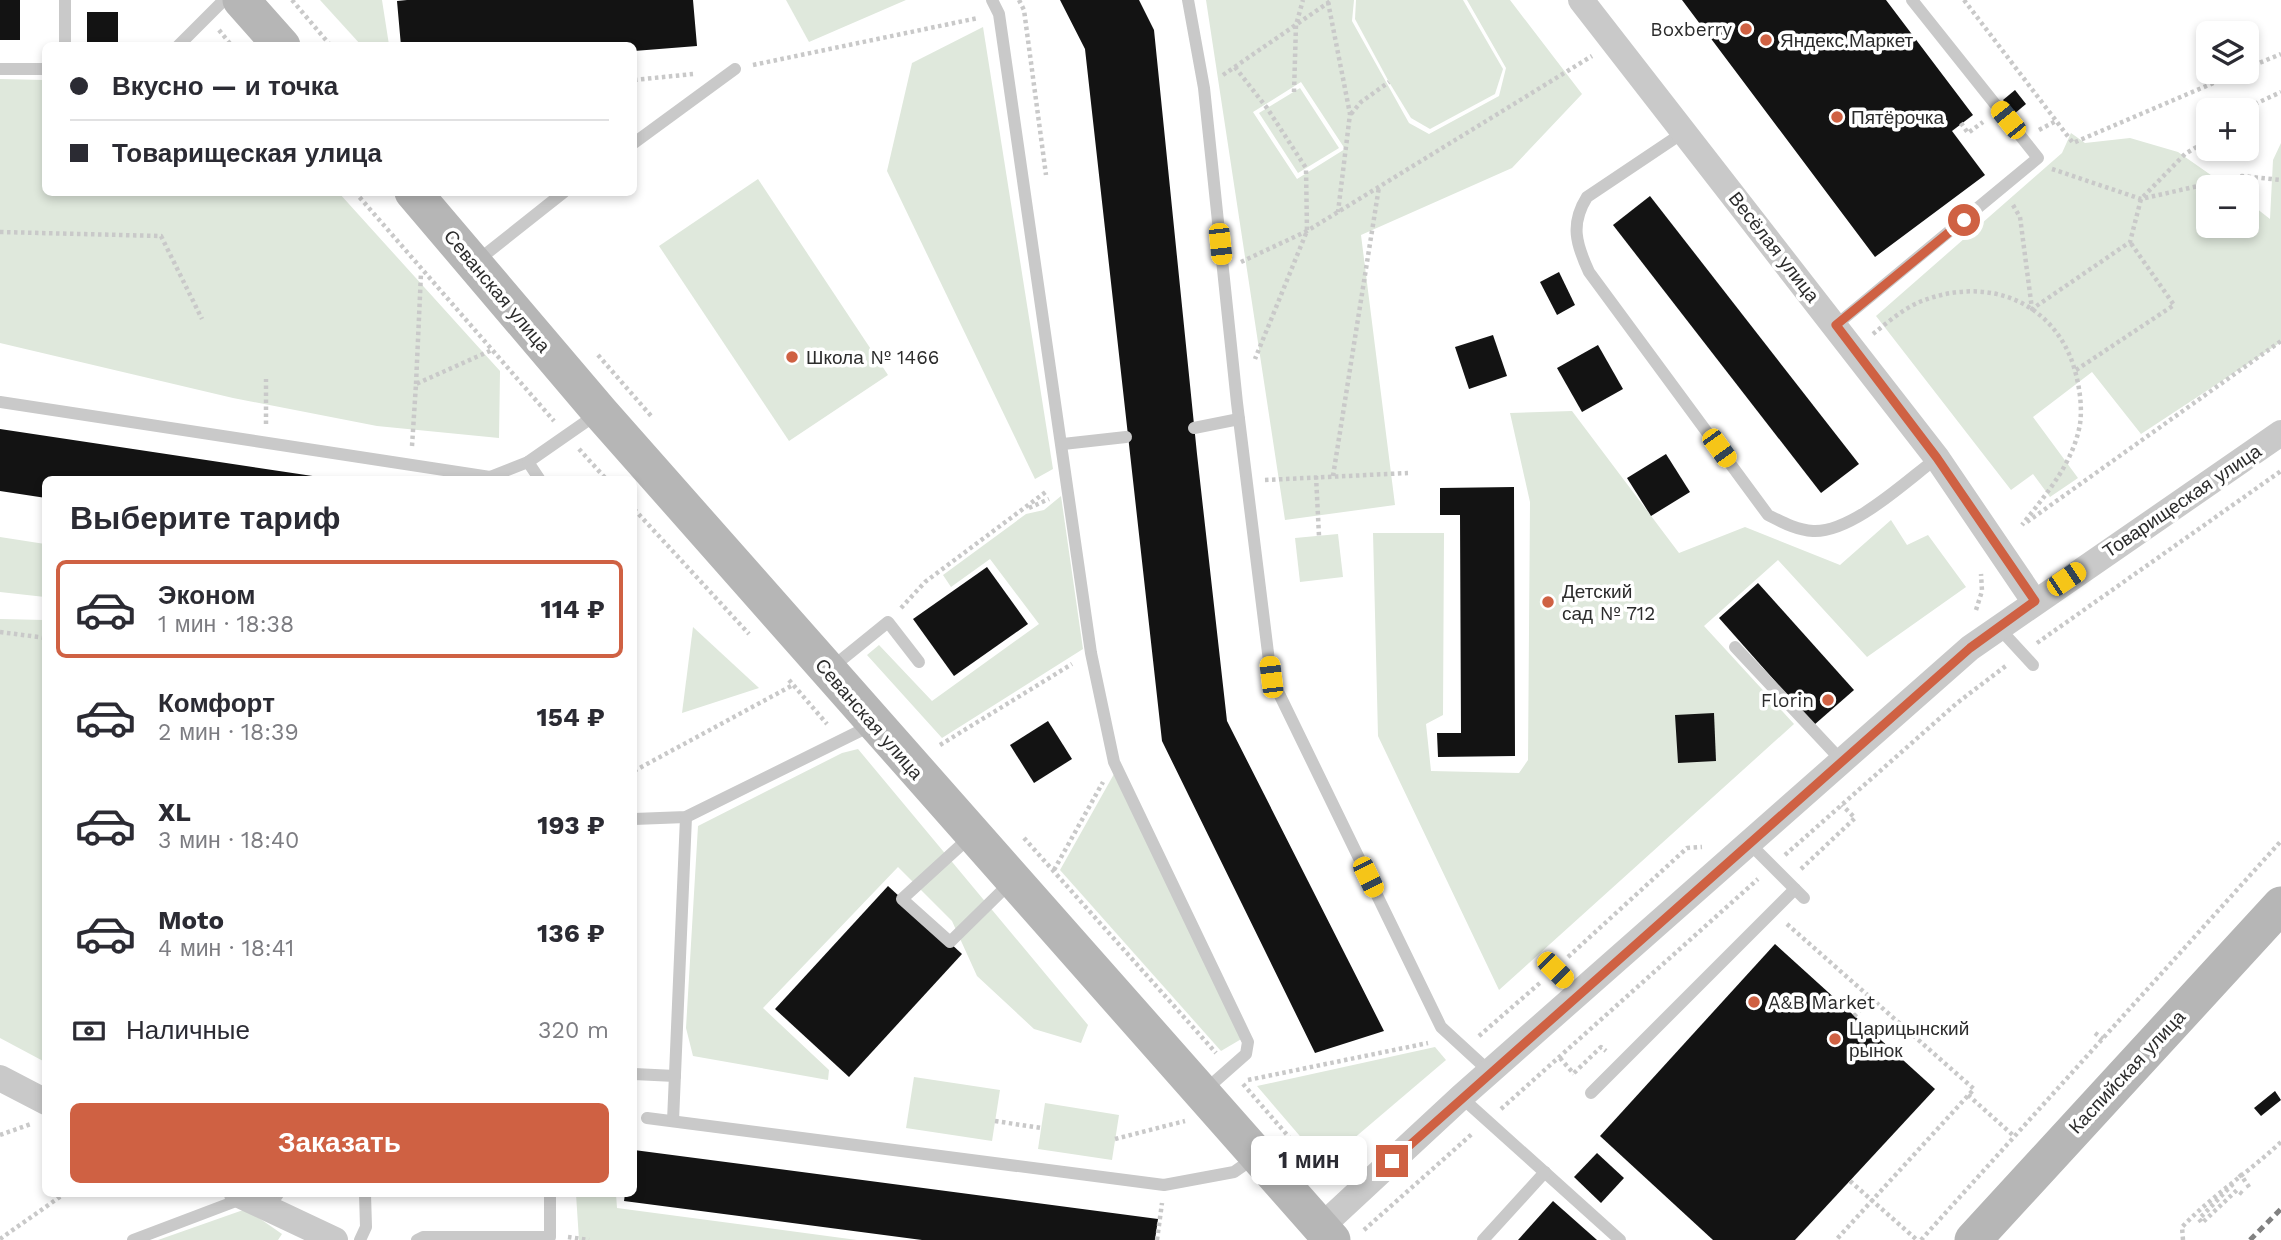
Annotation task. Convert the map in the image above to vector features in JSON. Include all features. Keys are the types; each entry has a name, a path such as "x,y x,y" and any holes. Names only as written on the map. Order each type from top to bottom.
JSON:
{"street":[{"path":"242,0 279,42"},
{"name":"Весёлая улица","path":"1590,3 1684,132 1937,458 2035,601"},
{"name":"Севанская улица","path":"416,196 600,412 827,671 1012,881 1097,972 1196,1107 1257,1156 1339,1232"},
{"name":"Товарищеская улица","path":"1339,1232 1461,1097 1998,626 2281,433"},
{"name":"Каспийская улица","path":"1973,1240 2281,905"},
{"path":"0,1078 40,1112"},
{"path":"257,1198 335,1240"}],"lane":[{"path":"65,0 65,42"},
{"path":"182,42 224,0"},
{"path":"992,0 999,14 1091,653 1114,762 1248,1042 1246,1054 1196,1107"},
{"path":"1188,0 1204,88 1237,403 1271,677 1441,1027 1490,1072"},
{"path":"1836,325 2038,158 1912,0"},
{"path":"0,69 42,69"},
{"path":"637,141 735,69"},
{"path":"1684,132 1587,197 1578,212 1575,229 1578,248 1589,272 1768,515 1789,526 1814,531 1845,525 1937,458"},
{"path":"474,263 560,196"},
{"path":"0,402 484,476"},
{"path":"493,476 528,462 600,412"},
{"path":"1194,428 1239,419"},
{"path":"1063,444 1126,437"},
{"path":"528,462 537,476"},
{"path":"827,671 888,622 919,662"},
{"path":"1998,626 2033,664"},
{"path":"1735,646 1842,761"},
{"path":"637,819 686,817 874,724"},
{"path":"673,1121 686,817"},
{"path":"972,835 902,899 950,942 1012,881"},
{"path":"1591,1093 1796,890 1751,845"},
{"path":"1547,962 1579,994"},
{"path":"637,1074 675,1076"},
{"path":"1461,1097 1620,1240"},
{"path":"647,1118 1164,1185 1234,1172 1257,1156"},
{"path":"1483,1240 1545,1172"},
{"path":"360,1240 366,1227 365,1197"},
{"path":"417,1240 436,1237 550,1237 550,1197"},
{"path":"133,1240 257,1198"}],"path":[{"path":"292,0 328,42"},
{"path":"1294,92 1296,25 1303,0"},
{"path":"1964,0 2073,143 2211,84"},
{"path":"1204,88 1330,1 1350,114 1338,212"},
{"path":"799,55 999,14"},
{"path":"1223,270 1307,232 1596,54"},
{"path":"2259,63 2281,54"},
{"path":"1236,66 1306,168 1307,232 1237,403"},
{"path":"1350,114 1361,102 1389,82"},
{"path":"2259,102 2281,92"},
{"path":"1961,123 1968,133 1989,118"},
{"path":"2032,309 2130,242 2141,199 2185,154 2196,147"},
{"path":"2032,163 2141,199 2242,176 2281,180"},
{"path":"1334,476 1379,187"},
{"path":"2003,188 2020,217 2032,309"},
{"path":"358,196 422,272 603,476"},
{"path":"0,232 161,236 202,318"},
{"path":"2076,370 2174,305 2130,242"},
{"path":"411,464 422,272"},
{"path":"1872,334 1922,302 1949,295 1980,292 2012,297 2052,326 2076,370 2080,423 2073,448 2060,476 2021,526 2281,341"},
{"path":"416,384 492,350"},
{"path":"266,379 266,442"},
{"path":"1339,1232 1487,1120 1560,1058 1957,703 2023,653 2281,471"},
{"path":"1247,481 1408,473"},
{"path":"1316,476 1319,536"},
{"path":"888,622 925,582 1025,509"},
{"path":"637,512 755,641"},
{"path":"0,632 42,637"},
{"path":"940,745 1091,653"},
{"path":"783,671 840,740"},
{"path":"637,769 793,685"},
{"path":"1054,870 1114,762"},
{"path":"1796,890 1856,818 1842,805"},
{"path":"1850,1181 1919,1240 2281,841"},
{"path":"1774,912 1974,1089 1836,1240"},
{"path":"1854,1016 1872,999"},
{"path":"2095,1033 2103,1039"},
{"path":"1245,1072 1240,1082 1440,1040"},
{"path":"1560,1058 1568,1066"},
{"path":"1968,1095 2015,1137"},
{"path":"1115,1139 1196,1107"},
{"path":"0,1135 40,1112"},
{"path":"995,1121 1041,1128"},
{"path":"2183,1240 2182,1227 2211,1196 2281,1142"},
{"path":"2241,1175 2251,1189"},
{"path":"2241,1175 2199,1219 2202,1223 2237,1189 2245,1196"},
{"path":"1157,1240 1164,1185"},
{"path":"0,1239 60,1197"}],"shaded area":[{"path":"320,0 382,0 389,42 358,42"},
{"path":"786,0 906,0 809,42"},
{"path":"1206,0 1354,0 1352,21 1409,123 1429,134 1499,96 1506,68 1467,0 1510,0 1582,94 1512,168 1361,235 1395,505 1285,520","holes":["1301,82 1345,149 1297,179 1253,112"]},
{"path":"1356,0 1463,0 1503,69 1495,94 1430,129 1411,118 1355,19"},
{"path":"983,27 1053,469 1035,479 887,171 912,63"},
{"path":"0,79 42,80 42,196 342,196 500,371 499,438 377,426 233,398 0,343"},
{"path":"1300,88 1339,148 1298,173 1259,113"},
{"path":"2071,133 2085,143 2130,138 2178,152 2211,175 2196,175 2196,238 2259,238 2259,210 2270,219 2273,160 2281,143 2281,342 2141,434 2092,372 2033,417 2078,478 2050,497 2033,474 2011,490 1876,316 2062,153"},
{"path":"758,179 888,375 789,441 659,246"},
{"path":"1572,411 1679,553 1745,527 1840,565 1891,520 1907,545 1928,535 1966,587 1867,657 1778,560 1704,626 1794,724 1499,990 1378,736 1373,533 1444,533 1443,715 1426,724 1431,771 1519,773 1528,760 1530,502 1510,413"},
{"path":"1061,496 1083,649 942,738 867,655 879,645 932,701 1039,624 990,559 951,587 943,575 1026,514 1044,510"},
{"path":"1338,534 1343,577 1300,582 1295,538"},
{"path":"0,537 42,544 42,597 0,592"},
{"path":"0,619 42,620 42,1060 0,1038"},
{"path":"693,627 759,688 682,713"},
{"path":"858,749 1088,1025 1081,1043 1034,1029 977,976 952,921 898,867 763,1008 829,1070 828,1080 693,1056 686,1028 698,826 842,753"},
{"path":"1114,774 1243,1038 1221,1051 1060,870"},
{"path":"1435,1047 1446,1060 1339,1151 1311,1149 1257,1086"},
{"path":"914,1077 1000,1090 992,1141 906,1128"},
{"path":"1045,1103 1119,1115 1112,1160 1038,1149"},
{"path":"576,1197 616,1197 617,1208 857,1240 579,1240"},
{"path":"246,1209 282,1234 278,1240 158,1240"}],"building":[{"path":"0,0 20,0 20,40 0,40"},
{"path":"693,0 697,46 637,51 637,42 401,42 397,1"},
{"path":"1060,0 1139,0 1154,30 1227,721 1384,1031 1315,1053 1162,741 1085,49"},
{"path":"1682,0 1886,0 1973,115 1952,131 1985,175 1875,257"},
{"path":"87,12 118,12 118,42 87,42"},
{"path":"2015,90 2026,104 2014,114 2003,100"},
{"path":"1650,196 1859,464 1821,493 1613,225"},
{"path":"1559,272 1575,305 1557,315 1540,282"},
{"path":"1493,335 1507,376 1469,389 1455,347"},
{"path":"1598,345 1623,389 1582,412 1557,368"},
{"path":"0,429 313,476 42,476 42,497 0,491"},
{"path":"1666,454 1690,492 1651,516 1627,478"},
{"path":"1514,487 1515,756 1438,757 1437,733 1461,733 1460,515 1440,515 1440,488"},
{"path":"987,567 1028,624 954,676 913,619"},
{"path":"1758,583 1854,690 1814,725 1719,618"},
{"path":"1714,713 1716,761 1678,763 1675,715"},
{"path":"1048,721 1072,759 1034,783 1010,745"},
{"path":"888,886 962,954 849,1077 775,1009"},
{"path":"1775,944 1935,1089 1795,1240 1713,1240 1600,1136"},
{"path":"2275,1091 2281,1100 2261,1116 2254,1108"},
{"path":"637,1150 1158,1219 1155,1240 922,1240 624,1201 625,1197 637,1197"},
{"path":"1597,1153 1624,1178 1601,1203 1574,1177"},
{"path":"1553,1201 1597,1240 1518,1240"}],"railway":[{"path":"2250,1240 2281,1209"}],"place":[{"name":"Boxberry","path":"1746,29"},
{"name":"Яндекс.Маркет","path":"1766,40"},
{"name":"Пятёрочка","path":"1837,117"},
{"name":"Школа № 1466","path":"792,357"},
{"name":"Детский сад № 712","path":"1548,602"},
{"name":"Florin","path":"1828,700"},
{"name":"A&B Market","path":"1754,1002"},
{"name":"Царицынский рынок","path":"1835,1039"}],"route":[{"path":"1392,1161 1970,648 2035,601 1937,458 1836,325 1964,220"}]}
